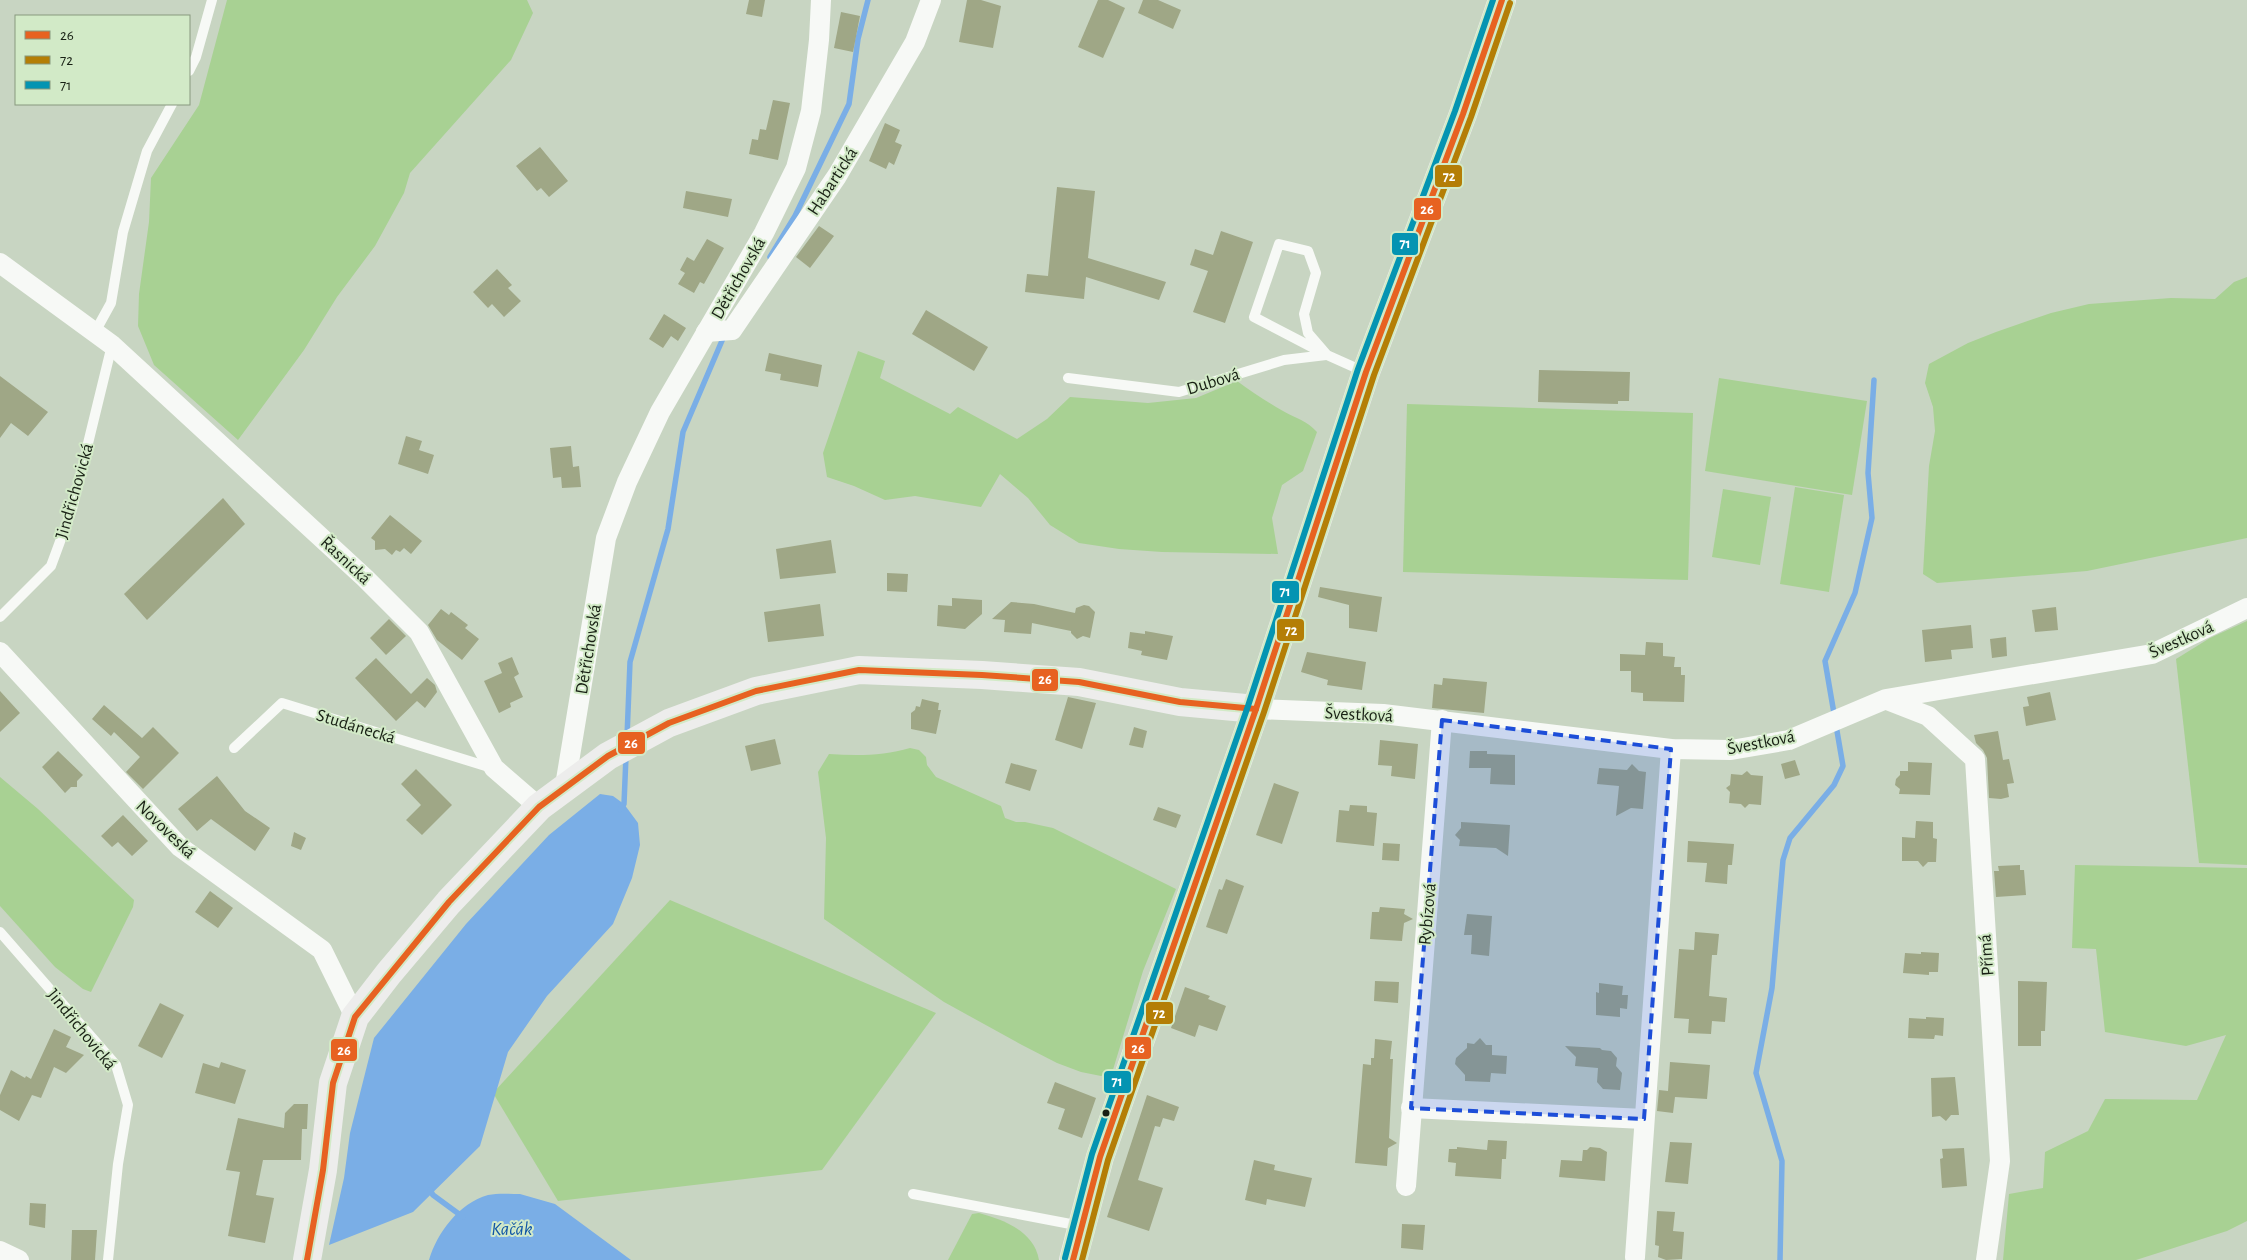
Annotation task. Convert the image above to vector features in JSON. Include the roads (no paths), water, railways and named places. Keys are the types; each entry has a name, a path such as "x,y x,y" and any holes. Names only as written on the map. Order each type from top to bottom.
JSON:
{"main road":[{"path":"1073,1260 1100,1157 1256,709 1366,372 1463,114 1502,0"},
{"path":"307,1260 323,1170 333,1083 355,1017 389,973 449,902 539,806 608,756 669,723 756,692 859,670 982,675 1079,682 1180,702 1256,709"}],"street":[{"name":"Dětřichovská","path":"565,786 606,538 627,482 660,412 764,233 796,168 811,111 819,40 821,0"},
{"name":"Habartická","path":"706,332 732,330 810,216 837,176 916,42 931,0"},
{"name":"Řasnická","path":"0,263 112,345 358,572 419,632 494,768 539,806"},
{"name":"Švestková","path":"1256,709 1383,714 1671,749 1731,750 1789,740 1886,699 2152,654 2247,608"},
{"name":"Novoveská","path":"0,652 180,847 322,950 355,1017"},
{"name":"Přímá","path":"1886,699 1928,716 1974,758 2000,1161 1986,1260"},
{"name":"Rybízová","path":"1406,1186 1442,720"},
{"path":"1635,1257 1671,749"},
{"path":"1411,1108 1644,1119"},
{"path":"0,1251 19,1260"}],"lane":[{"path":"190,69 196,57 212,0"},
{"path":"96,332 111,303 123,232 147,151 171,105"},
{"path":"1327,355 1308,333 1304,314 1316,273 1308,251 1279,244 1254,317 1327,355 1366,372"},
{"name":"Jindřichovická","path":"0,617 51,566 72,509 112,345"},
{"name":"Dubová","path":"1068,378 1180,392 1284,360 1327,355"},
{"name":"Studánecká","path":"234,748 282,703 494,768"},
{"name":"Jindřichovická","path":"0,932 116,1065 128,1106 118,1164 108,1260"},
{"path":"913,1194 1082,1226"}],"water":[{"path":"600,794 613,796 624,804 638,823 640,845 632,878 613,924 547,996 508,1052 480,1146 413,1212 329,1245 344,1178 350,1133 374,1038 466,924 549,835"},
{"name":"Kačák","path":"520,1194 555,1204 631,1260 429,1260 438,1240 451,1220 468,1205 488,1195"}],"waterway":[{"path":"770,257 795,216 849,104 858,39 868,0"},
{"path":"627,737 630,662 668,529 683,432 724,336"},
{"path":"1780,1260 1782,1161 1756,1073 1772,988 1783,860 1790,838 1834,785 1843,766 1825,661 1855,593 1872,518 1868,473 1874,380"},
{"path":"620,810 624,804 626,756"},
{"path":"430,1190 433,1195 463,1217"}]}
